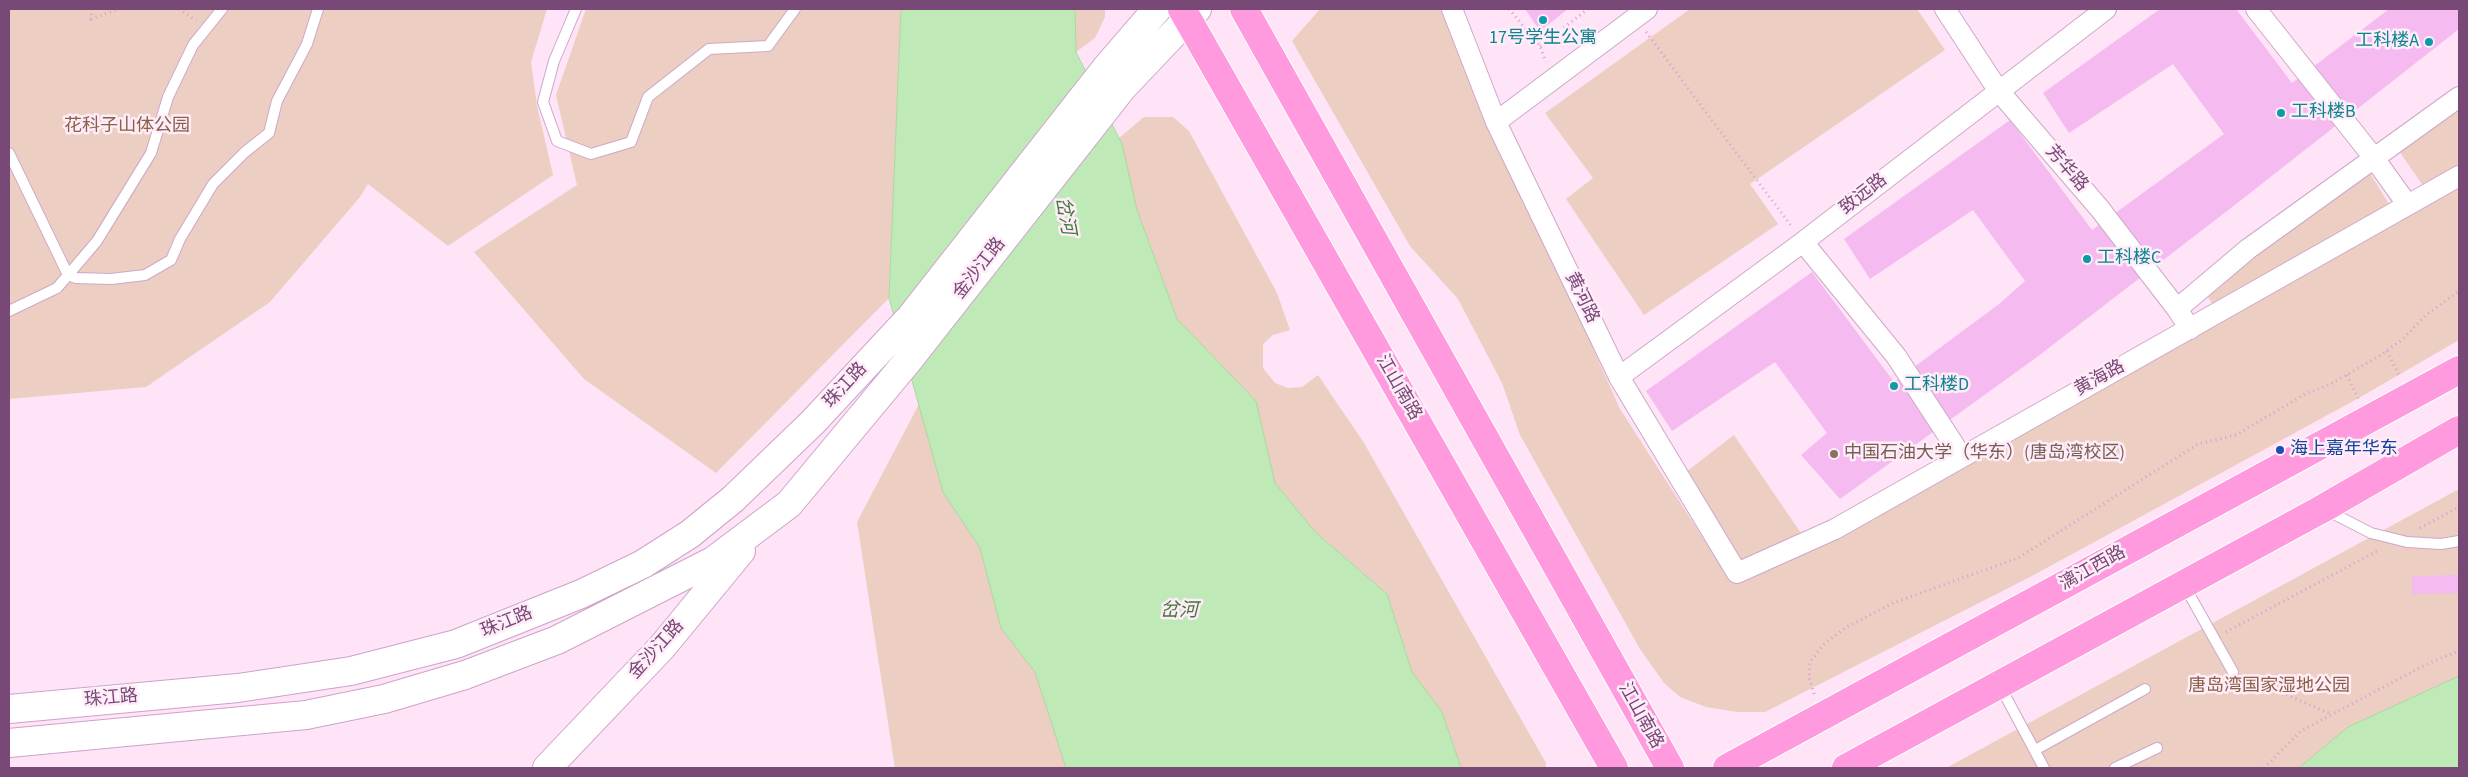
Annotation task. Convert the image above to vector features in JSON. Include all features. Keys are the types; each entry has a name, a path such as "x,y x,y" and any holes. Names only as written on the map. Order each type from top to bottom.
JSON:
{"main road":[{"name":"金沙江路","path":"761,526 789,504 907,362 1115,78 1157,9"},
{"name":"江山南路","path":"1244,9 1670,768"},
{"name":"金沙江路","path":"547,768 662,647 761,526 906,322 1115,78 1189,12"},
{"name":"江山南路","path":"1189,12 1614,768"},
{"name":"珠江路","path":"9,709 238,688 351,671 456,644 581,594 643,564 690,534 732,499 813,422 906,322"},
{"name":"漓江西路","path":"1727,768 2459,370"},
{"path":"1846,768 2322,508 2459,430"},
{"path":"732,499 761,526"},
{"name":"珠江路","path":"9,743 306,715 384,699 465,675 557,640 713,561 761,526"}],"street":[{"name":"黄河路","path":"1452,9 1496,122 1619,377 1736,573"},
{"name":"芳华路","path":"1946,9 1998,90 2100,209 2177,308 2190,329"},
{"name":"致远路","path":"1619,377 1803,242 1998,90 2106,9"},
{"path":"2256,9 2374,158 2407,204"},
{"path":"1496,122 1641,13"},
{"path":"2177,308 2248,249 2459,97"},
{"name":"黄海路","path":"1736,573 1835,529 2459,176"},
{"path":"1803,242 1896,356 1962,456"}],"lane":[{"path":"9,310 57,288 97,240 151,153 168,97 193,45 222,9"},
{"path":"9,153 68,275 76,278 111,279 145,275 171,260 180,239 213,184 268,133 277,101 306,44 318,9"},
{"path":"576,9 554,61 543,102 557,141 590,154 631,142 648,97 709,49 768,46 795,9"},
{"path":"2322,508 2371,533 2398,540 2441,544 2459,540"},
{"path":"2183,584 2233,672"},
{"path":"1999,685 2044,768"},
{"path":"2034,750 2145,689"},
{"path":"2115,768 2157,748"}],"path":[{"path":"92,9 91,18 119,9"},
{"path":"179,9 208,27"},
{"path":"1509,9 1540,46 1552,79"},
{"path":"1540,46 1588,9"},
{"path":"1641,13 1803,242"},
{"path":"1814,694 1809,677 1810,662 1823,645 1845,628 1893,603 2018,558 2198,444 2236,435 2304,394 2329,385 2347,375 2403,339 2426,315 2459,290"},
{"path":"2387,350 2401,380"},
{"path":"2347,375 2360,403"},
{"path":"2214,638 2459,507"},
{"path":"2264,768 2302,730 2425,665 2459,651"},
{"path":"2233,672 2331,714"}],"green space":[{"name":"花科子山体公园","path":"9,9 547,9 531,62 537,106 553,175 448,246 368,184 360,197 270,302 146,387 9,399"},
{"path":"586,9 901,9 889,298 716,473 584,379 474,252 577,185 556,95"},
{"path":"1075,9 1105,9 1105,17 1095,38 1076,52"},
{"path":"1320,9 1442,9 1620,409 1728,577 1735,583 1751,579 2459,183 2459,340 2357,399 2030,577 1765,712 1737,712 1706,707 1680,697 1664,683 1640,649 1520,435 1502,383 1458,299 1410,246 1292,41"},
{"path":"1690,9 1917,9 1945,50 1750,184 1778,224 1644,315 1566,199 1593,178 1545,113"},
{"path":"2459,108 2459,168 2424,187 2399,151"},
{"path":"1144,117 1173,117 1189,131 1277,293 1290,330 1273,335 1263,344 1263,368 1275,383 1288,388 1302,387 1318,375 1364,443 1546,763 1546,768 1461,768 1442,712 1412,673 1387,594 1315,532 1275,483 1256,401 1177,319 1137,210 1119,138"},
{"path":"2370,173 2390,206 2213,305 2203,289"},
{"path":"919,404 943,492 980,548 1001,628 1035,672 1066,768 895,768 857,522"},
{"path":"1734,435 1803,536 1739,566 1686,472"},
{"name":"唐岛湾国家湿地公园","path":"2459,489 2459,676 2348,727 2299,768 1946,768"}],"water":[{"name":"岔河","path":"901,9 1075,9 1076,52 1122,144 1137,210 1177,319 1256,401 1275,483 1315,532 1387,594 1412,672 1442,712 1461,768 1066,768 1035,672 1001,628 980,548 943,492 889,298"},
{"path":"2459,676 2459,768 2299,768 2348,727"}],"building":[{"name":"17号学生公寓","path":"1525,9 1568,9 1540,31"},
{"path":"2160,9 2236,9 2292,83 2389,9 2459,9 2459,29 2033,360 1840,499 1801,455 1827,433 1775,362 1672,431 1646,391 1812,272 1894,382 1999,304 2025,281 1973,210 1870,279 1844,239 2010,120 2092,230 2224,134 2173,64 2069,133 2043,93"},
{"path":"2459,575 2459,593 2412,594 2412,576"}],"place":[{"name":"17号学生公寓","path":"1543,20"},
{"name":"工科楼A","path":"2429,42"},
{"name":"工科楼B","path":"2281,113"},
{"name":"工科楼C","path":"2087,259"},
{"name":"工科楼D","path":"1894,386"},
{"name":"海上嘉年华东","path":"2280,450"},
{"name":"中国石油大学（华东）(唐岛湾校区)","path":"1834,454"}]}
